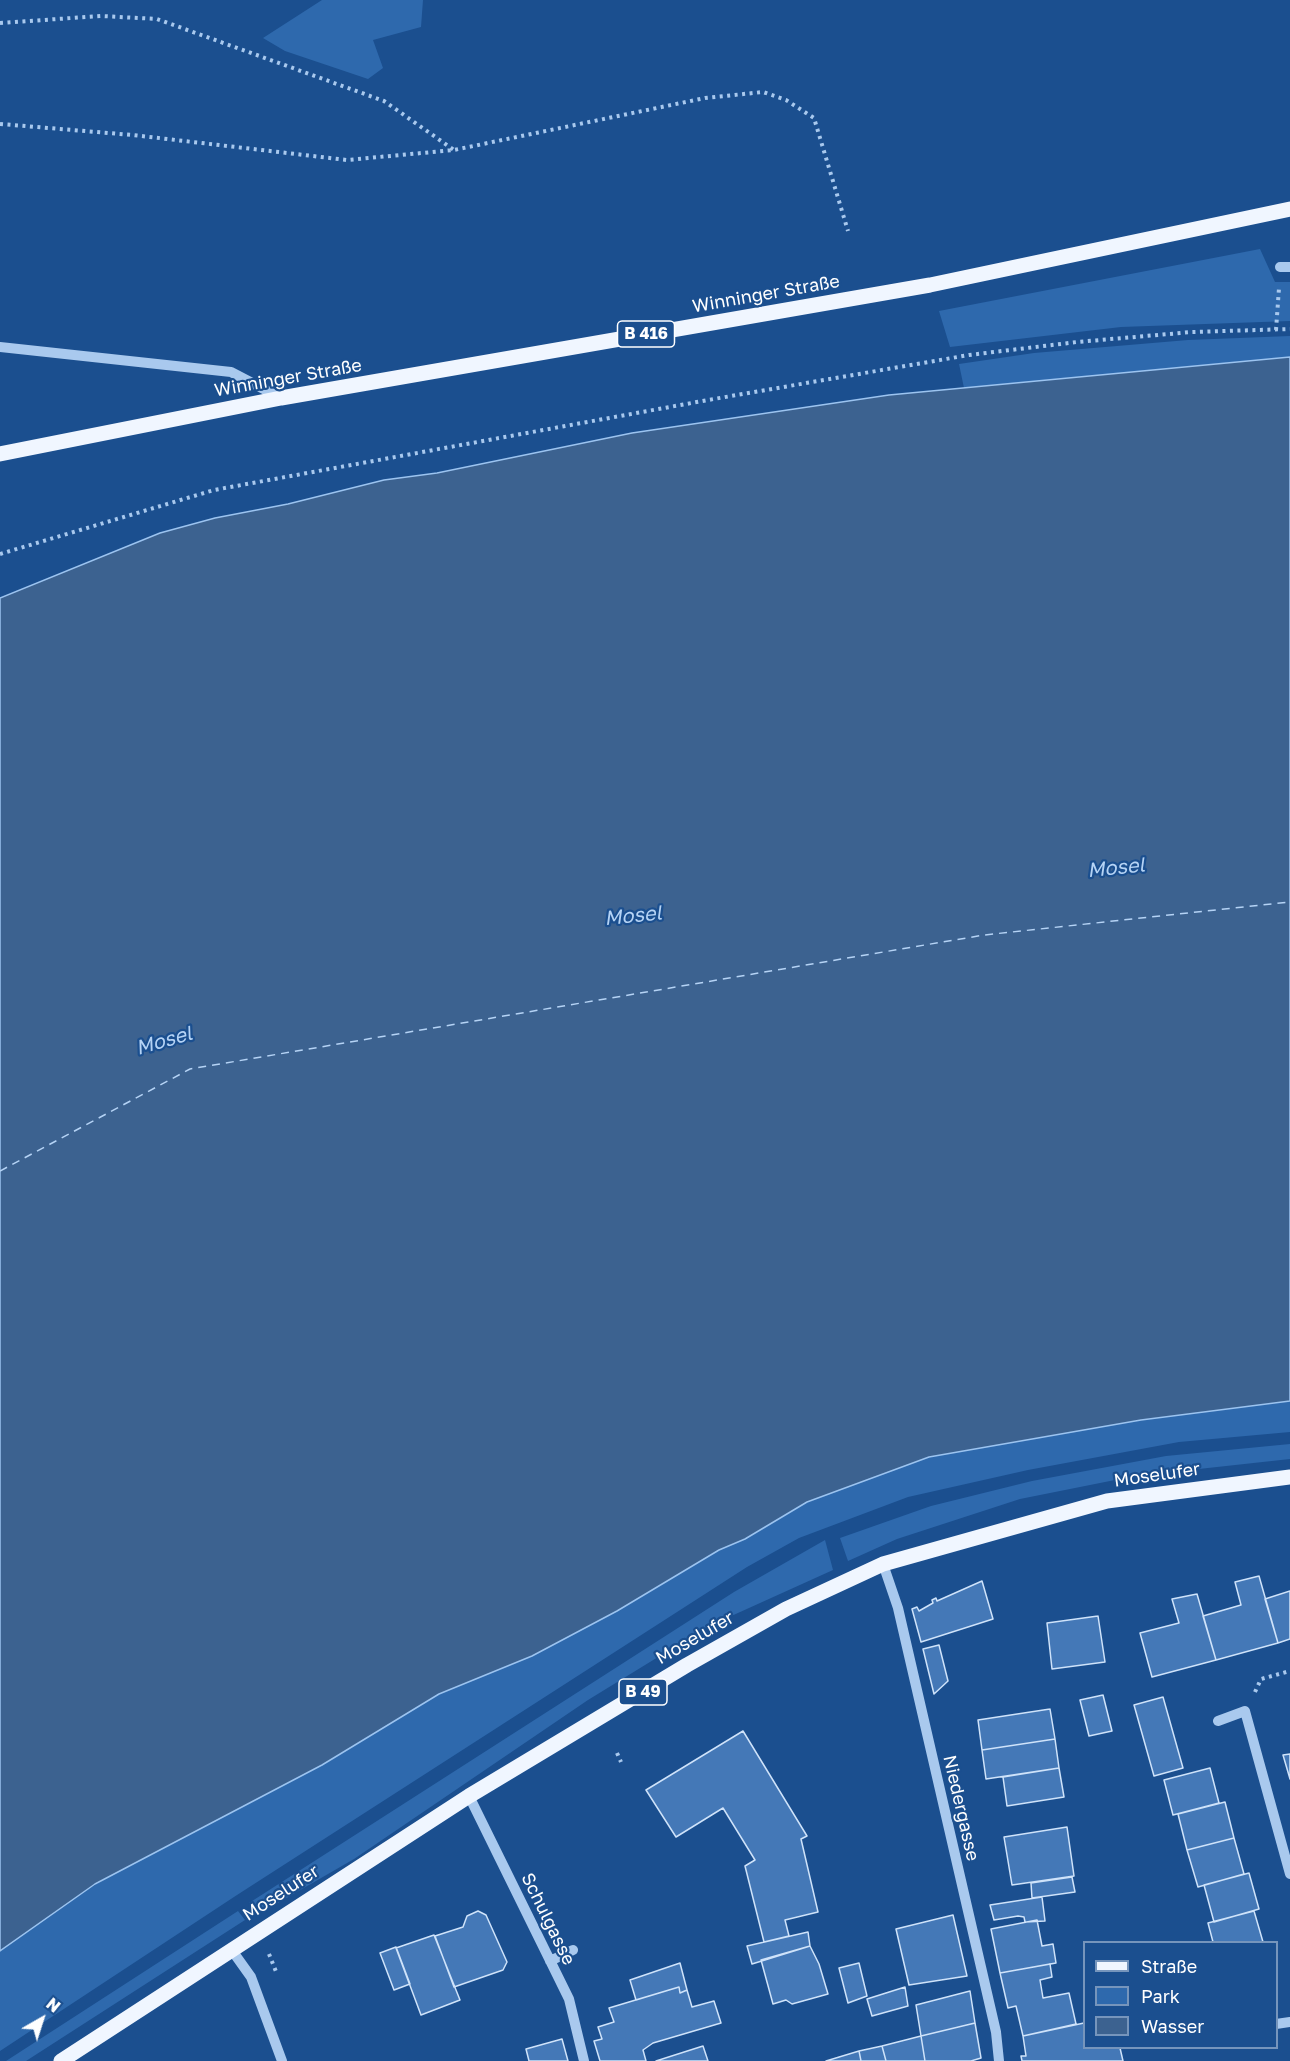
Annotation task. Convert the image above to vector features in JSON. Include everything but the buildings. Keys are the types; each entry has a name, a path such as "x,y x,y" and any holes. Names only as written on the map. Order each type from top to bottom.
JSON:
{"main road":[{"name":"Winninger Straße","path":"0,454 281,398 930,285 1290,209"},
{"name":"Moselufer","path":"61,2061 469,1796 687,1665 786,1609 883,1564 1107,1501 1290,1477"}],"street":[{"path":"0,347 231,372 281,398"},
{"name":"Niedergasse","path":"883,1564 901,1620 996,2032 999,2061"},
{"path":"1218,1721 1245,1711 1290,1874"},
{"name":"Schulgasse","path":"469,1796 569,1999 584,2061"},
{"path":"231,1949 251,1977 282,2061"},
{"path":"550,1961 573,1950"}],"path":[{"path":"0,23 101,15 157,19 384,101 454,150"},
{"path":"0,124 133,135 347,160 454,150 705,98 763,92 786,100 814,118 848,231"},
{"path":"1276,330 1285,267"},
{"path":"0,554 214,490 708,400 969,355 1077,342 1192,332 1290,329"},
{"path":"1245,1711 1261,1679 1290,1671"},
{"path":"617,1754 621,1762"},
{"path":"267,1948 277,1974"}],"green space":[{"path":"322,0 423,0 421,27 373,40 383,68 368,79 285,51 263,38"},
{"path":"1260,249 1275,282 1290,282 1290,321 1121,327 950,347 939,311"},
{"path":"1290,336 1290,357 964,388 959,364 1034,353 1188,340"},
{"path":"1290,1401 1290,1432 1179,1442 1028,1470 908,1497 799,1538 747,1567 237,1895 0,2051 0,1951 68,1901 117,1872 322,1765 439,1694 532,1656 617,1611 719,1550 745,1539 807,1502 929,1457 1141,1420"},
{"path":"1290,1444 1290,1459 1135,1476 1020,1499 897,1539 848,1561 840,1538 931,1506 1032,1481 1166,1456"},
{"path":"825,1540 833,1570 707,1627 588,1700 354,1859 257,1915 249,1903 734,1592"},
{"path":"238,1911 245,1920 26,2061 6,2061"}],"water":[{"name":"Mosel","path":"1290,357 1290,1401 1141,1420 929,1457 807,1502 745,1539 719,1550 617,1611 532,1656 439,1694 322,1765 95,1884 0,1951 0,598 160,533 215,518 288,504 384,480 437,473 632,433 889,395"}],"ferry route":[{"path":"0,1171 190,1069 984,935 1290,902"}]}
